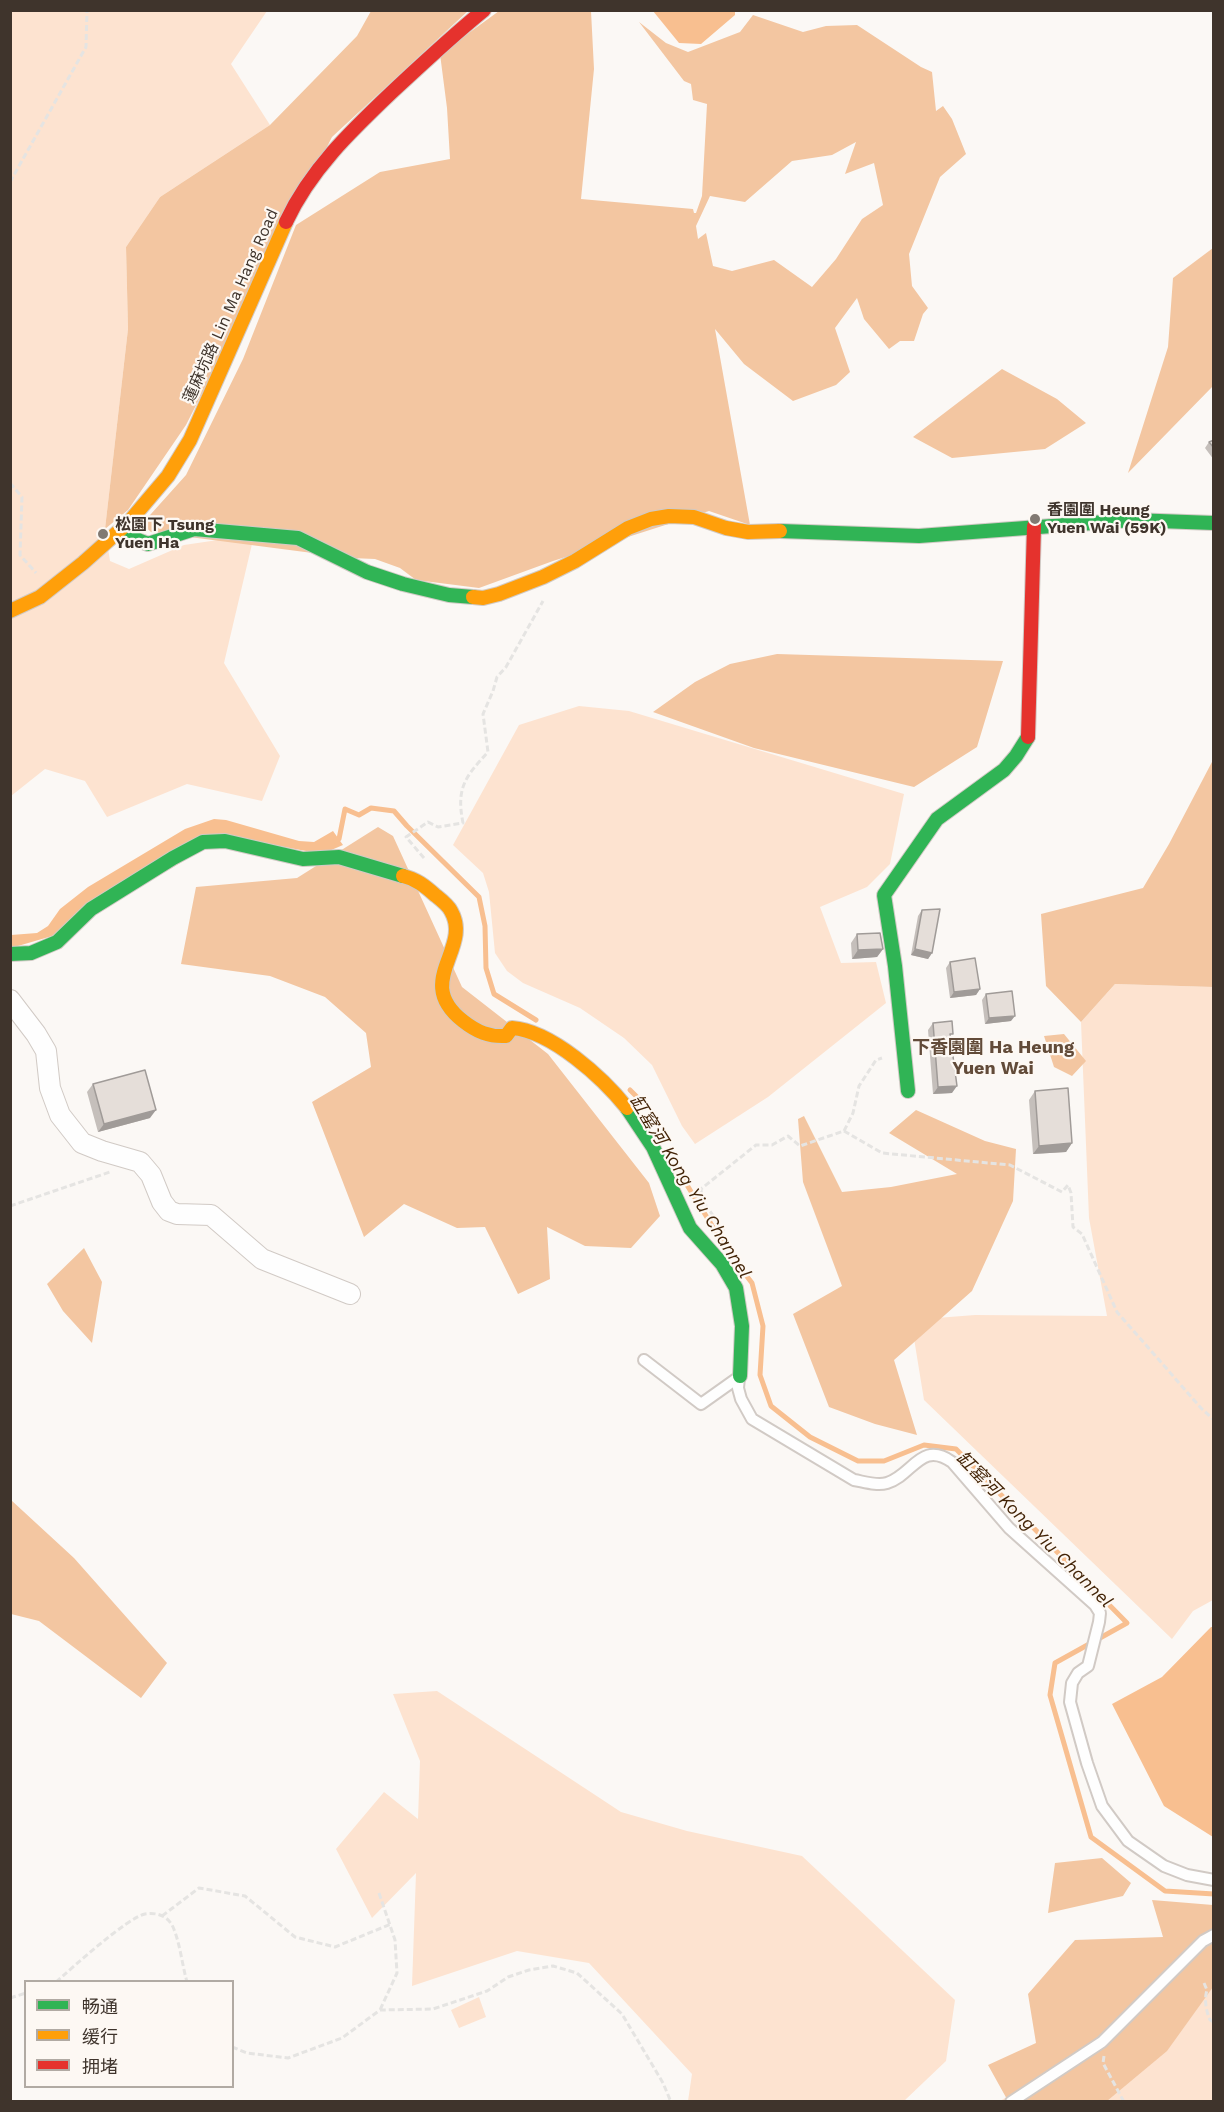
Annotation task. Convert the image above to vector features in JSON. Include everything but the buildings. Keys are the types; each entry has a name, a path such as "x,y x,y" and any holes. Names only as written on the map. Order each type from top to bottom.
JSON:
{"street":[{"name":"蓮麻坑路 Lin Ma Hang Road","path":"10,611 29,604 51,590 125,527 160,490 184,452 294,205 312,177 364,118 445,41 484,10"},
{"path":"125,527 138,540 148,544 179,531 194,529 298,538 367,572 403,584 449,595 483,598 551,574 628,528 651,519 669,516 694,518 748,532 789,531 919,536 1132,520 1214,523"},
{"path":"908,1091 895,966 884,895 937,819 1004,770 1029,735 1034,526"},
{"path":"10,954 31,952 57,942 91,909 203,842 225,841 303,859 339,857 414,879 452,912 454,937 440,988 446,1004 458,1019 489,1037 506,1036 512,1028 525,1028 570,1053 595,1072 641,1126 662,1164 690,1228 731,1277 742,1328 740,1376"},
{"path":"10,1000 46,1051 50,1088 60,1115 82,1143 140,1162 151,1175 162,1202 169,1211 177,1214 211,1215 262,1259 350,1294"}],"lane":[{"path":"644,1360 700,1404 740,1376"},
{"path":"740,1376 738,1388 741,1400 752,1419 854,1480 873,1484 887,1483 922,1457 942,1455 952,1462 1009,1528 1095,1605 1100,1613 1088,1666 1078,1673 1072,1683 1070,1702 1102,1806 1128,1841 1164,1866 1187,1875 1214,1880"},
{"path":"1011,2102 1108,2036 1182,1961 1203,1941 1214,1935"}],"path":[{"path":"10,182 86,47 87,10"},
{"path":"10,483 22,497 20,555 51,590"},
{"path":"428,863 406,837 428,822 438,827 463,823 461,797 464,780 488,752 483,714 494,691 496,677 506,667 543,601"},
{"path":"725,1233 702,1200 701,1189 756,1145 772,1145 788,1136 800,1146 844,1131 854,1113 859,1086 876,1060 904,1048"},
{"path":"844,1131 882,1153 1010,1165 1062,1192 1068,1185 1071,1193 1073,1227 1083,1234 1117,1312 1200,1408 1214,1420"},
{"path":"10,1206 140,1162"},
{"path":"162,1916 199,1888 245,1896 295,1937 335,1947 391,1924"},
{"path":"234,2048 247,2053 288,2058 342,2038 380,2010 397,1973 396,1940 379,1893"},
{"path":"58,1980 126,1924 143,1914 162,1916 172,1926 186,1980"},
{"path":"380,2010 433,2009 487,1991 508,1977 530,1970 553,1966 577,1973 622,2014 663,2083 671,2102"},
{"path":"1204,1983 1207,1990 1205,1996 1207,2014 1214,2022"},
{"path":"1108,2036 1103,2063 1125,2102"}],"shaded area":[{"path":"11,11 267,11 231,64 270,125 160,197 126,247 128,329 105,529 110,561 129,569 184,545 218,540 252,544 224,663 280,756 262,801 187,784 107,817 85,781 45,769 11,796"},
{"path":"371,11 468,11 332,137 186,425 128,510 105,529 128,329 126,247 160,197 270,125 357,36"},
{"path":"499,11 591,11 594,69 581,199 693,209 694,213 696,213 702,196 707,104 693,100 691,84 684,81 639,22 666,43 688,52 740,32 753,15 803,32 826,26 857,25 932,72 936,111 943,106 952,119 966,154 940,177 909,254 912,286 928,308 923,314 914,341 900,341 889,349 864,319 857,298 835,328 850,372 836,385 793,401 744,364 715,329 750,525 709,511 553,561 479,588 416,580 400,568 375,559 351,558 151,532 142,524 186,475 243,359 296,225 380,172 450,159 447,108 440,54","holes":["856,142 845,174 874,163 883,205 862,219 836,259 812,287 774,260 732,271 713,266 706,233 698,239 696,226 710,196 745,202 792,161 832,155"]},
{"path":"653,11 735,11 735,15 701,44 679,43"},
{"path":"1213,248 1213,386 1128,473 1168,347 1173,278"},
{"path":"1002,369 1057,399 1086,423 1045,449 952,458 913,437"},
{"path":"777,654 1003,661 977,747 914,787 754,748 653,712 695,682 730,664"},
{"path":"579,706 629,711 904,794 890,864 867,887 820,907 841,963 876,962 886,1003 768,1097 695,1144 682,1126 652,1065 624,1038 580,1008 523,983 507,971 495,953 489,892 483,873 453,845 519,725"},
{"path":"1213,760 1213,987 1115,984 1081,1022 1046,986 1041,914 1143,888"},
{"path":"214,819 226,820 299,841 314,842 333,831 343,845 322,854 226,836 59,934 11,948 11,935 37,933 48,926 60,909 88,887 185,829"},
{"path":"378,827 393,836 462,987 548,1054 649,1183 660,1216 631,1248 585,1246 547,1227 550,1279 518,1294 485,1227 457,1228 404,1204 364,1237 312,1102 371,1067 366,1033 325,997 270,976 181,964 196,887 297,878"},
{"path":"1115,984 1213,987 1213,1600 1193,1611 1172,1639 924,1400 911,1320 975,1315 1107,1316 1089,1218 1081,1022"},
{"path":"1064,1034 1086,1061 1072,1076 1054,1067 1044,1036"},
{"path":"916,1110 985,1141 1016,1149 1013,1201 972,1291 894,1360 917,1435 875,1424 829,1407 793,1314 842,1286 803,1182 798,1119 804,1116 842,1192 891,1187 957,1174 889,1133"},
{"path":"84,1248 102,1282 92,1343 63,1311 47,1284"},
{"path":"11,1500 74,1558 167,1663 141,1698 39,1621 11,1614"},
{"path":"1211,1627 1214,1627 1213,1837 1164,1806 1112,1704 1162,1677"},
{"path":"437,1691 621,1812 687,1831 802,1856 955,2000 946,2061 904,2101 688,2101 692,2074 589,1963 517,1951 412,1986 416,1873 372,1918 336,1849 384,1792 418,1819 420,1761 393,1694"},
{"path":"1102,1858 1131,1883 1123,1896 1048,1913 1055,1863"},
{"path":"1152,1900 1213,1905 1213,1987 1167,2051 1107,2101 1008,2101 988,2065 1036,2043 1028,1994 1075,1940 1163,1937"},
{"path":"1213,1949 1213,2101 999,2102 1178,1979"},
{"path":"479,1997 486,2017 459,2028 451,2010"}],"waterway":[{"name":"缸窰河 Kong Yiu Channel","path":"334,841 339,839 345,809 359,815 371,808 394,811 479,897 485,926 486,968 494,994 536,1020"},
{"name":"缸窰河 Kong Yiu Channel","path":"630,1090 644,1108"},
{"name":"缸窰河 Kong Yiu Channel","path":"682,1177 726,1248"},
{"name":"缸窰河 Kong Yiu Channel","path":"742,1270 752,1283 763,1326 760,1375 771,1406 810,1437 858,1461 884,1461 924,1445 956,1449 1127,1623 1055,1663 1050,1695 1091,1837 1165,1891 1214,1894"}],"traffic: fast":[{"path":"780,531 919,536 1132,520 1214,523"},
{"path":"125,527 138,540 148,544 194,529 298,538 367,572 403,584 449,595 473,597"},
{"path":"908,1091 895,966 884,895 937,819 1004,770 1028,737"},
{"path":"10,954 31,953 57,942 91,909 203,842 225,841 303,859 339,857 403,876"},
{"path":"627,1108 653,1147 690,1228 722,1264 736,1288 742,1326 740,1376"}],"traffic: slow":[{"path":"10,611 40,597 83,563 129,522 168,476 190,440 286,222"},
{"path":"473,597 483,598 499,594 543,577 575,561 628,528 651,519 669,516 694,517 726,528 748,532 780,531"},
{"path":"403,876 424,886 444,902 451,911 456,925 455,939 446,965 443,992 449,1006 463,1021 483,1033 494,1036 506,1036 512,1028 527,1031 560,1047 591,1070 627,1108"}],"traffic: jam":[{"path":"286,222 319,168 347,137 415,71 484,10"},
{"path":"1028,737 1034,526"}],"place":[{"name":"香園圍 Heung Yuen Wai (59K)","path":"1035,519"},
{"name":"松園下 Tsung Yuen Ha","path":"103,534"}],"district":[{"name":"下香園圍 Ha Heung Yuen Wai","path":"993,1058"}]}
